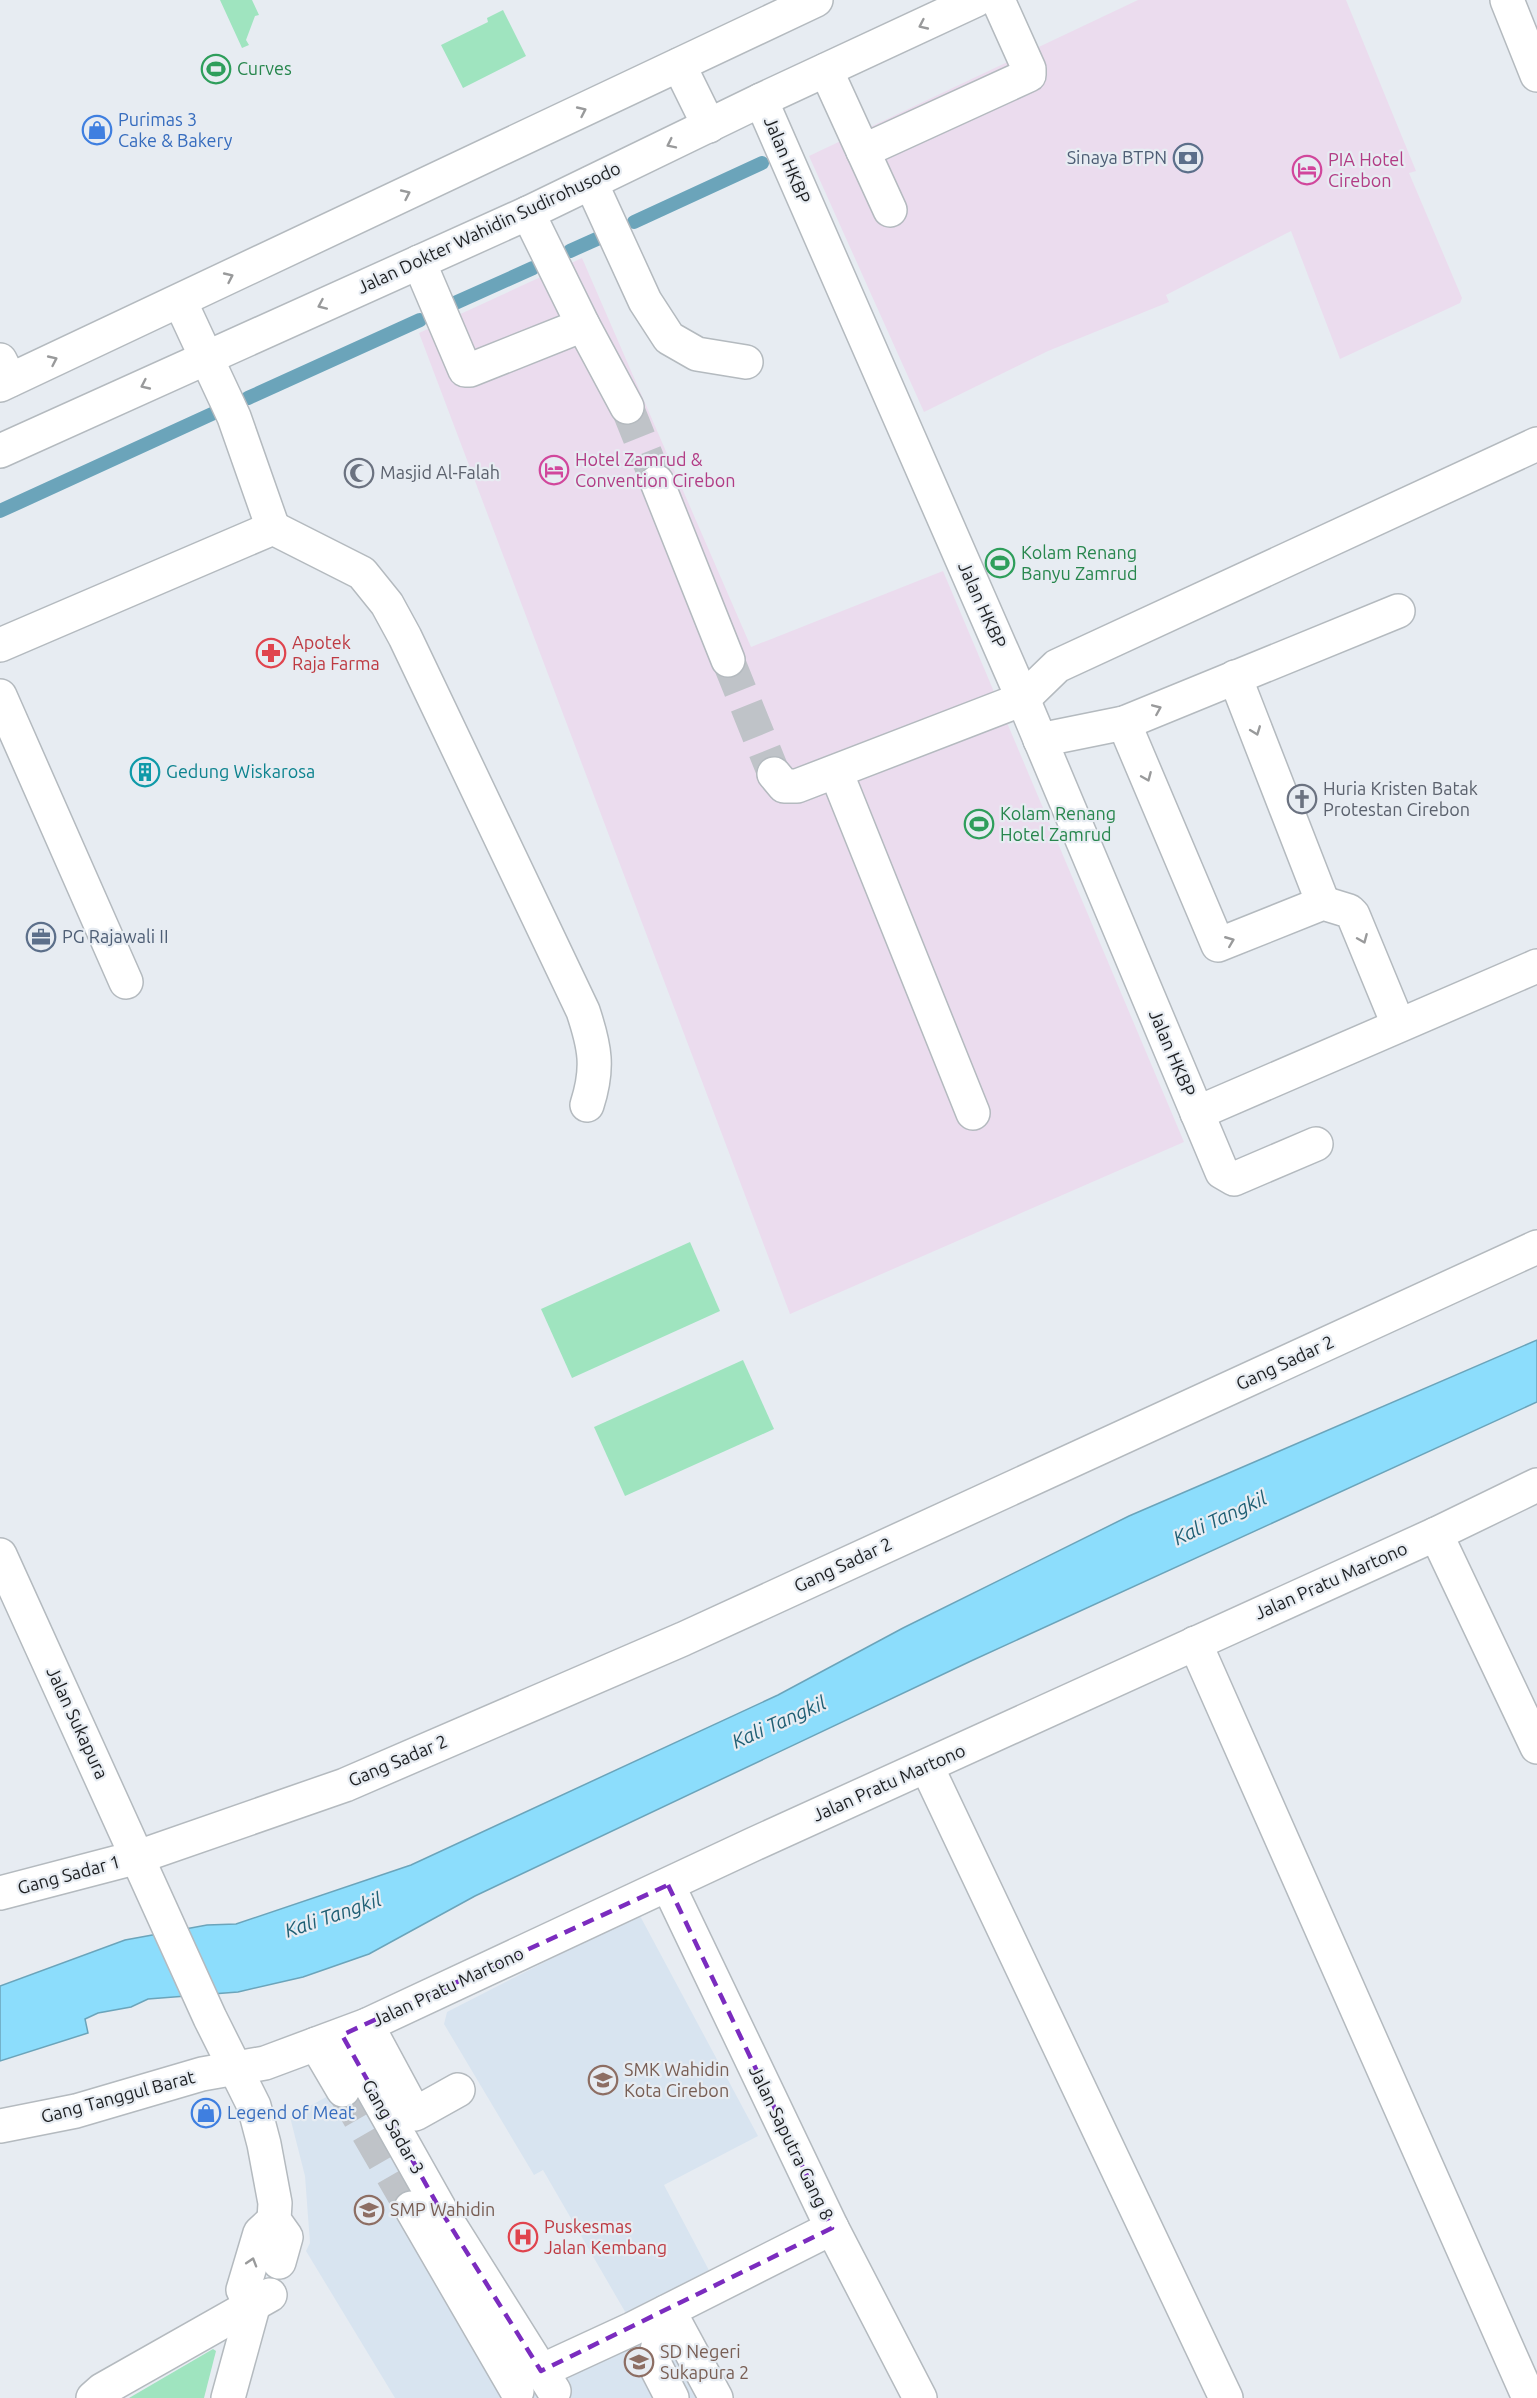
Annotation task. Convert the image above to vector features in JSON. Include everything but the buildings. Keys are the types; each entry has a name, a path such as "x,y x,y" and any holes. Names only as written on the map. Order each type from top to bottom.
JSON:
{"street":[{"path":"3,375 180,300 816,0"},
{"name":"Jalan Dokter Wahidin Sudirohusodo","path":"0,451 528,213 761,100 976,0"},
{"path":"863,151 1029,75 1029,69 998,0"},
{"path":"1507,0 1537,75"},
{"path":"679,65 709,126"},
{"path":"826,70 891,210"},
{"name":"Jalan HKBP","path":"761,100 1023,699 1222,1172 1234,1179 1316,1144"},
{"path":"591,183 645,301 669,338 697,354 746,362"},
{"path":"528,213 583,326 627,407"},
{"path":"419,262 465,370 471,370 583,326"},
{"path":"180,300 234,417 273,528 362,573 387,604 405,637 583,1011 593,1041 595,1080 587,1105"},
{"path":"774,774 778,782 790,788 1023,699 1057,666 1537,444"},
{"path":"657,482 729,660"},
{"path":"0,645 273,528"},
{"path":"1040,740 1125,723 1398,611"},
{"path":"1235,677 1323,903"},
{"path":"0,696 126,982"},
{"path":"1125,723 1218,945 1323,903 1349,911 1353,915 1398,1024"},
{"path":"836,772 972,1113"},
{"path":"1197,1113 1398,1024 1537,966"},
{"name":"Gang Sadar 2","path":"138,1857 345,1785 672,1643 1537,1247"},
{"name":"Jalan Pratu Martono","path":"236,2068 265,2063 342,2035 754,1844 1436,1534 1537,1485"},
{"path":"1436,1534 1537,1747"},
{"name":"Jalan Sukapura","path":"0,1555 210,2018 254,2106 275,2203 274,2220 286,2237 279,2262"},
{"path":"1195,1643 1529,2398"},
{"path":"927,1767 1227,2398"},
{"name":"Gang Sadar 1","path":"0,1893 138,1857"},
{"name":"Jalan Saputra Gang 8","path":"668,1885 832,2228 920,2398"},
{"path":"342,2035 415,2114 458,2090"},
{"path":"342,2035 343,2090"},
{"name":"Gang Sadar 3","path":"342,2035 537,2384"},
{"name":"Gang Tanggul Barat","path":"0,2126 76,2111 202,2074 236,2068"},
{"path":"411,2208 537,2384 668,2311 832,2228"},
{"path":"261,2301 243,2290 260,2233 274,2220"},
{"path":"93,2398 102,2390 261,2301"},
{"path":"228,2398 261,2301"},
{"path":"668,2311 654,2363 672,2398"},
{"path":"668,2311 716,2398"}],"highlighted area":[{"path":"668,1885 832,2228 541,2371 441,2211 342,2035"}],"shaded area":[{"path":"1138,0 1346,0 1416,171 1409,173 1462,298 1460,303 1340,359 1291,231 1166,295 1169,302 1048,351 924,412 809,156"},
{"path":"582,258 751,647 943,571 1184,1142 790,1314 419,333"},
{"name":"SMK Wahidin Kota Cirebon","path":"639,1914 758,2136 664,2185 713,2278 631,2322 543,2170 534,2175 444,2024 447,2012"},
{"name":"SMP Wahidin","path":"357,2080 532,2391 645,2331 683,2348 710,2398 395,2398 306,2251 310,2243 305,2176 290,2117"}],"green space":[{"path":"220,0 252,0 259,15 255,16 246,40 249,45 242,48"},
{"path":"503,10 526,56 463,88 441,45 488,22 487,18"},
{"path":"690,1242 720,1311 572,1378 541,1309"},
{"path":"743,1360 774,1429 625,1496 594,1427"},
{"path":"213,2349 216,2351 204,2398 129,2398"}],"water":[{"name":"Kali Tangkil","path":"1537,1340 1537,1402 971,1661 475,1896 369,1954 303,1977 238,1992 148,1999 131,2007 98,2013 85,2019 88,2033 0,2061 0,1986 125,1940 207,1925 236,1924 411,1865 778,1695 903,1628 1129,1516"}],"waterway":[{"path":"634,222 762,163"},
{"path":"570,251 599,238"},
{"path":"455,303 533,268"},
{"path":"248,398 420,320"},
{"path":"0,511 214,413"}],"tunnel":[{"path":"627,407 657,482"},
{"path":"728,660 774,774"},
{"path":"343,2090 411,2208"}],"place":[{"name":"Curves","path":"216,69"},
{"name":"Purimas 3 Cake & Bakery","path":"97,130"},
{"name":"Sinaya BTPN","path":"1188,158"},
{"name":"PIA Hotel Cirebon","path":"1307,170"},
{"name":"Hotel Zamrud & Convention Cirebon","path":"554,470"},
{"name":"Masjid Al-Falah","path":"359,473"},
{"name":"Kolam Renang Banyu Zamrud","path":"1000,563"},
{"name":"Apotek Raja Farma","path":"271,653"},
{"name":"Gedung Wiskarosa","path":"145,772"},
{"name":"Huria Kristen Batak Protestan Cirebon","path":"1302,799"},
{"name":"Kolam Renang Hotel Zamrud","path":"979,824"},
{"name":"PG Rajawali II","path":"41,937"},
{"name":"SMK Wahidin Kota Cirebon","path":"603,2080"},
{"name":"Legend of Meat","path":"206,2113"},
{"name":"SMP Wahidin","path":"369,2210"},
{"name":"Puskesmas Jalan Kembang","path":"523,2237"},
{"name":"SD Negeri Sukapura 2","path":"639,2362"}]}
